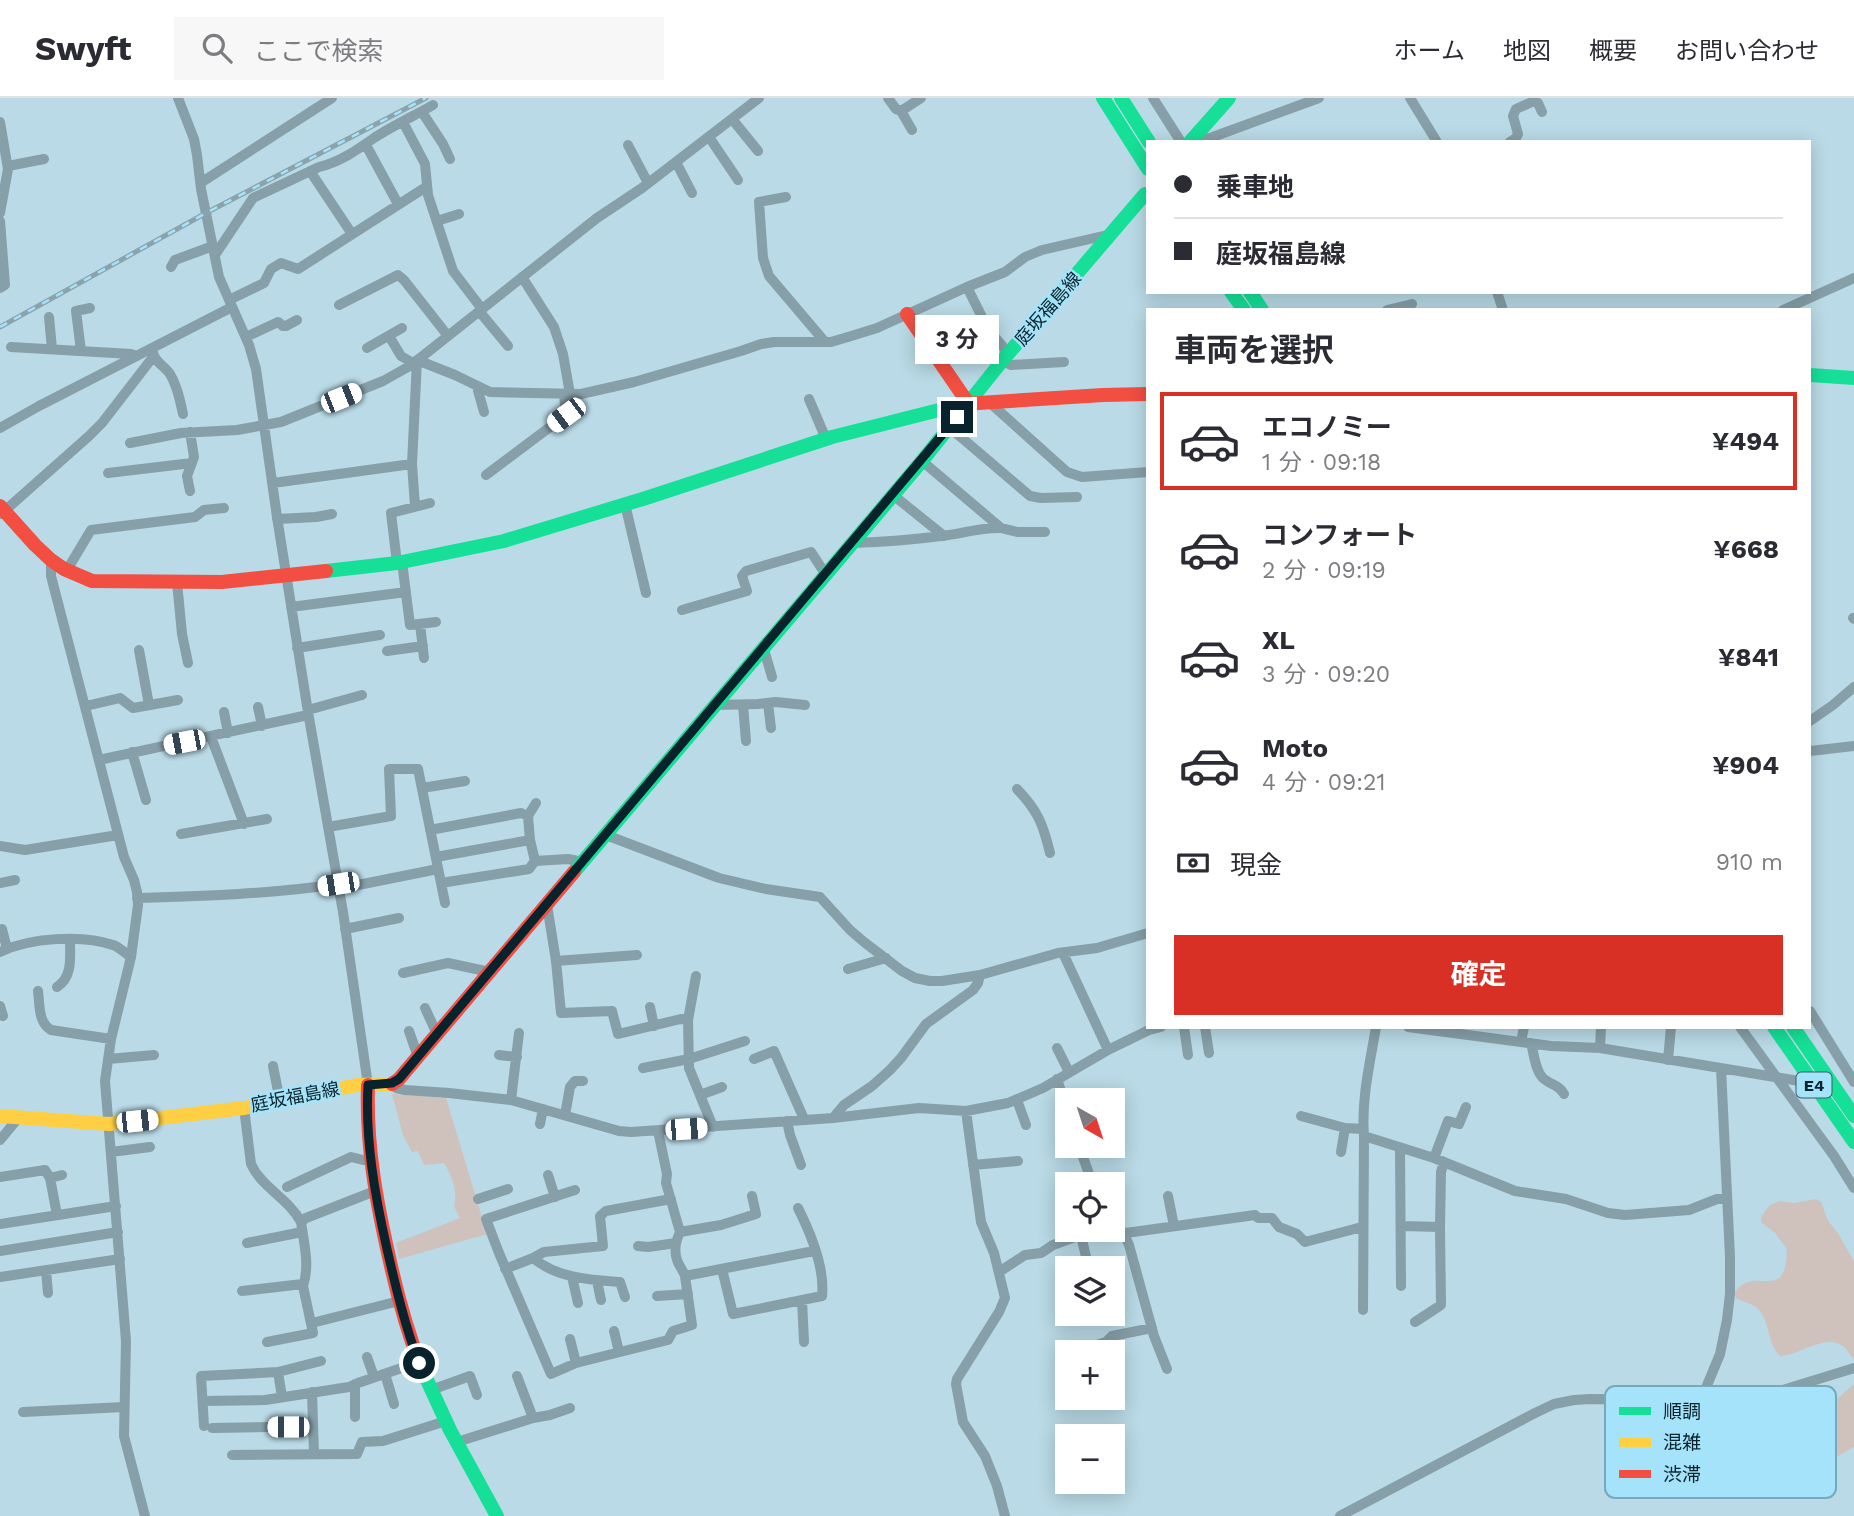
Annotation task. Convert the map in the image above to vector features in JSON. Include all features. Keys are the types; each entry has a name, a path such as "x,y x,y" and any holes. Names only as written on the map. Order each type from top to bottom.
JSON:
{"main road":[{"path":"1103,98 1146,166"},
{"path":"1121,98 1148,140"},
{"path":"1188,140 1228,98"},
{"name":"庭坂福島線","path":"0,1116 108,1124 244,1108 392,1083 399,1079 489,968 547,905 922,461 1005,358 1146,194"},
{"path":"907,314 968,403"},
{"path":"1811,375 1854,378"},
{"path":"1,511 51,560 92,582 222,582 400,563 503,541 826,439 968,403 1146,394"},
{"name":"E4","path":"1775,1029 1854,1142"},
{"name":"E4","path":"1794,1029 1854,1116"},
{"path":"368,1085 375,1191 399,1301 419,1363 431,1390 497,1516"}],"street":[{"path":"178,98 194,139 219,276 246,337 256,369 277,519 368,1085"},
{"path":"202,182 332,98"},
{"path":"130,443 190,432 237,430 281,422 383,381 415,362 597,218 648,183 759,98"},
{"path":"888,98 896,109 901,111 912,131"},
{"path":"901,111 921,98"},
{"path":"1153,98 1186,140"},
{"path":"1195,140 1210,138 1319,98"},
{"path":"1410,98 1436,140"},
{"path":"1513,140 1518,134 1513,116 1516,109 1534,101 1542,111"},
{"path":"171,267 175,260 214,250 253,198 331,164 433,105"},
{"path":"422,112 450,159"},
{"path":"732,119 758,151"},
{"path":"0,122 8,166 2,184 0,213"},
{"path":"403,122 425,164 426,187 456,276 508,346"},
{"path":"709,137 738,180"},
{"path":"366,145 398,204"},
{"path":"628,145 648,183"},
{"path":"8,166 44,159"},
{"path":"676,162 692,192"},
{"path":"310,171 352,234"},
{"path":"0,428 137,356 153,352 264,283 271,269 281,263 298,269 426,187"},
{"path":"786,197 760,202 765,267 769,276 825,342"},
{"path":"437,221 459,214"},
{"path":"0,220 5,285 0,288"},
{"path":"389,336 401,356 455,375 490,392 567,395 592,392 761,344 831,342 877,328 1005,272 1025,257 1042,250 1112,234"},
{"path":"339,305 398,275 448,336"},
{"path":"486,475 566,415 567,395 562,354 554,327 523,277"},
{"path":"1787,308 1854,278"},
{"path":"967,288 988,329 1011,365 1064,362"},
{"path":"1395,308 1412,304"},
{"path":"81,351 76,311 90,308"},
{"path":"48,317 52,349"},
{"path":"246,337 278,322 286,326 297,320"},
{"path":"367,348 402,328"},
{"path":"11,347 137,356"},
{"path":"153,352 170,374 183,414"},
{"path":"1,511 102,423 153,352"},
{"path":"415,362 412,464 415,506"},
{"path":"477,387 484,412"},
{"path":"809,399 826,439"},
{"path":"989,402 1067,472 1082,477 1146,472"},
{"path":"949,427 1030,496 1077,497"},
{"path":"190,432 194,457 187,476 190,491"},
{"path":"922,461 1001,528"},
{"path":"108,474 192,463"},
{"path":"273,483 412,464"},
{"path":"893,495 944,536"},
{"path":"430,503 391,513 410,625 436,621"},
{"path":"625,504 646,593"},
{"path":"67,570 91,530 195,517 204,510 223,508"},
{"path":"277,519 332,514"},
{"path":"852,543 944,536 978,528 1045,532"},
{"path":"682,610 747,591 742,576 746,571 811,552 826,575"},
{"path":"51,560 51,576 124,857 134,880 138,905 131,957 104,1081 126,1341 124,1436 145,1516"},
{"path":"177,582 182,635 188,663"},
{"path":"291,607 406,592"},
{"path":"420,624 424,658"},
{"path":"298,648 380,635"},
{"path":"387,651 423,646"},
{"path":"139,650 149,705"},
{"path":"761,650 765,653 772,677"},
{"path":"1811,720 1854,687"},
{"path":"99,760 262,726 362,695"},
{"path":"86,706 120,698 133,708 178,700"},
{"path":"715,705 776,702 805,705"},
{"path":"768,703 771,728"},
{"path":"743,705 746,740"},
{"path":"258,707 262,726"},
{"path":"224,712 228,733"},
{"path":"211,737 244,824"},
{"path":"1811,751 1854,746"},
{"path":"132,752 146,800"},
{"path":"328,827 391,816 389,769 418,768 445,903"},
{"path":"422,788 465,781"},
{"path":"1017,789 1034,807 1050,853"},
{"path":"535,861 528,816 536,803"},
{"path":"430,830 521,813 528,816"},
{"path":"181,834 267,819"},
{"path":"0,846 25,850 118,835"},
{"path":"606,835 719,878 766,889 820,897 850,930 902,971 921,980 942,981 980,975 1063,953 1097,948 1146,934"},
{"path":"436,856 530,840"},
{"path":"441,883 529,869 535,861 568,859 583,862"},
{"path":"137,898 338,887 438,869"},
{"path":"0,883 15,880"},
{"path":"547,905 561,1013 611,1011 618,1034 681,1019 688,1020"},
{"path":"345,929 399,918"},
{"path":"2,929 4,950 31,942 70,940 114,945 131,957"},
{"path":"57,987 68,976 70,940"},
{"path":"1063,953 1108,1050"},
{"path":"556,961 637,956"},
{"path":"848,969 886,958"},
{"path":"403,973 447,963 489,968"},
{"path":"833,1118 844,1105 890,1070 926,1024 973,990 980,980 980,975"},
{"path":"696,976 688,1020 689,1059 691,1075 713,1127"},
{"path":"38,991 42,1023 46,1027 111,1039"},
{"path":"425,1007 437,1034"},
{"path":"650,1007 654,1026"},
{"path":"1811,1013 1853,1084"},
{"path":"392,1083 396,1088 405,1090 511,1100 619,1131 631,1132 833,1118 919,1108 966,1111 1017,1100 1108,1050 1153,1029"},
{"path":"1184,1029 1188,1055"},
{"path":"1205,1029 1209,1053"},
{"path":"1363,1310 1363,1132 1368,1073 1376,1029"},
{"path":"1423,1029 1551,1046 1600,1048 1799,1081"},
{"path":"1524,1029 1526,1043 1539,1071 1545,1079 1561,1088 1564,1094"},
{"path":"1600,1048 1601,1029"},
{"path":"1668,1060 1671,1029"},
{"path":"1741,1029 1834,1156 1854,1188"},
{"path":"409,1031 418,1057"},
{"path":"511,1100 519,1034"},
{"path":"643,1068 689,1059 745,1041"},
{"path":"1057,1048 1069,1072"},
{"path":"754,1059 774,1051 804,1119"},
{"path":"108,1059 154,1055"},
{"path":"499,1055 516,1057"},
{"path":"273,1066 280,1101"},
{"path":"1707,1386 1720,1354 1730,1294 1721,1068"},
{"path":"1057,1079 1060,1088"},
{"path":"565,1115 570,1087 575,1082 583,1081"},
{"path":"700,1095 722,1087"},
{"path":"1017,1100 1026,1125"},
{"path":"1415,1322 1441,1305 1439,1160 1448,1121 1459,1124 1466,1107"},
{"path":"244,1108 251,1164 273,1191 294,1210 302,1227 306,1259 303,1284 313,1334 267,1342"},
{"path":"540,1124 543,1109"},
{"path":"966,1111 981,1222 994,1252 1006,1293 1004,1303 956,1384 963,1422 985,1456 1005,1516"},
{"path":"1301,1116 1363,1132 1515,1191 1566,1199 1608,1213 1625,1215 1689,1210 1717,1199 1727,1199"},
{"path":"0,1140 19,1117"},
{"path":"787,1121 801,1165"},
{"path":"1341,1152 1345,1128"},
{"path":"575,1190 486,1219 551,1374 576,1363 668,1340 673,1331 692,1325 684,1270 677,1262 676,1243 680,1232 666,1183 667,1174 658,1131"},
{"path":"111,1152 150,1147"},
{"path":"1400,1148 1402,1286"},
{"path":"288,1187 351,1157 372,1159"},
{"path":"973,1165 1018,1161"},
{"path":"0,1177 45,1170 50,1178 57,1215"},
{"path":"50,1178 62,1175"},
{"path":"548,1175 555,1197"},
{"path":"478,1199 508,1189"},
{"path":"302,1227 306,1217 375,1191"},
{"path":"680,1232 721,1225 756,1214 752,1196"},
{"path":"1168,1196 1174,1226"},
{"path":"505,1269 544,1252 603,1246 600,1216 606,1211 671,1199"},
{"path":"0,1224 116,1206"},
{"path":"722,1269 733,1314 822,1296 824,1281 814,1251 812,1235 798,1208"},
{"path":"1125,1233 1255,1215 1258,1218 1272,1218 1279,1227 1297,1234 1305,1242 1362,1227"},
{"path":"1401,1226 1440,1227"},
{"path":"247,1242 302,1227"},
{"path":"0,1251 118,1232"},
{"path":"1125,1237 1167,1369"},
{"path":"999,1272 1025,1255 1041,1253 1062,1242"},
{"path":"638,1247 676,1243"},
{"path":"685,1276 814,1251"},
{"path":"533,1258 540,1265 572,1277 620,1282 625,1297"},
{"path":"0,1277 120,1259"},
{"path":"46,1270 48,1293"},
{"path":"572,1277 578,1303"},
{"path":"597,1281 601,1300"},
{"path":"242,1291 303,1284"},
{"path":"657,1296 688,1294"},
{"path":"802,1300 804,1342"},
{"path":"312,1323 399,1301"},
{"path":"1108,1340 1112,1336 1152,1328"},
{"path":"614,1331 619,1352"},
{"path":"570,1339 576,1363"},
{"path":"368,1357 394,1405"},
{"path":"313,1426 208,1427 202,1401 201,1376 278,1372 321,1361"},
{"path":"202,1401 265,1400 349,1387 419,1363"},
{"path":"1796,1386 1854,1368"},
{"path":"278,1372 282,1397"},
{"path":"431,1390 470,1376 477,1395"},
{"path":"517,1376 533,1418"},
{"path":"355,1384 355,1417"},
{"path":"312,1392 314,1454"},
{"path":"1339,1516 1554,1404 1574,1399 1605,1399"},
{"path":"23,1412 124,1407"},
{"path":"457,1442 570,1408"},
{"path":"232,1455 357,1454 362,1443 383,1441 446,1421"}],"shaded area":[{"path":"392,1094 446,1098 487,1234 399,1259 396,1243 460,1218 454,1206 455,1189 447,1168 444,1163 424,1165 418,1151 412,1152 403,1135"},
{"path":"1816,1199 1821,1202 1828,1221 1854,1262 1854,1359 1846,1348 1829,1342 1780,1356 1772,1344 1761,1313 1755,1306 1736,1298 1735,1292 1743,1284 1776,1280 1785,1266 1787,1249 1775,1233 1761,1222 1761,1217 1770,1205 1780,1201 1794,1203"},
{"path":"1854,1384 1854,1447 1836,1457 1836,1400"}],"railway":[{"path":"0,327 206,213 426,98"}],"traffic: fast":[{"path":"1103,98 1146,166"},
{"path":"1121,98 1148,140"},
{"path":"1192,140 1229,98"},
{"path":"574,872 1145,194"},
{"path":"1232,294 1243,308"},
{"path":"1251,294 1261,308"},
{"path":"1811,375 1854,378"},
{"path":"326,571 397,563 504,541 832,437 963,404"},
{"path":"1775,1029 1854,1142"},
{"path":"1794,1029 1854,1116"},
{"path":"421,1367 450,1430 497,1516"}],"traffic: slow":[{"path":"0,1116 109,1124 244,1108 357,1085 392,1084"}],"traffic: jam":[{"path":"907,314 968,403"},
{"path":"963,404 1146,394"},
{"path":"0,506 51,560 92,581 222,582 326,571"},
{"path":"392,1084 574,872"},
{"path":"368,1085 370,1150 380,1214 399,1299 421,1367"}],"route":[{"path":"419,1363 399,1301 376,1201 368,1085 392,1083 399,1079 957,417"}]}
